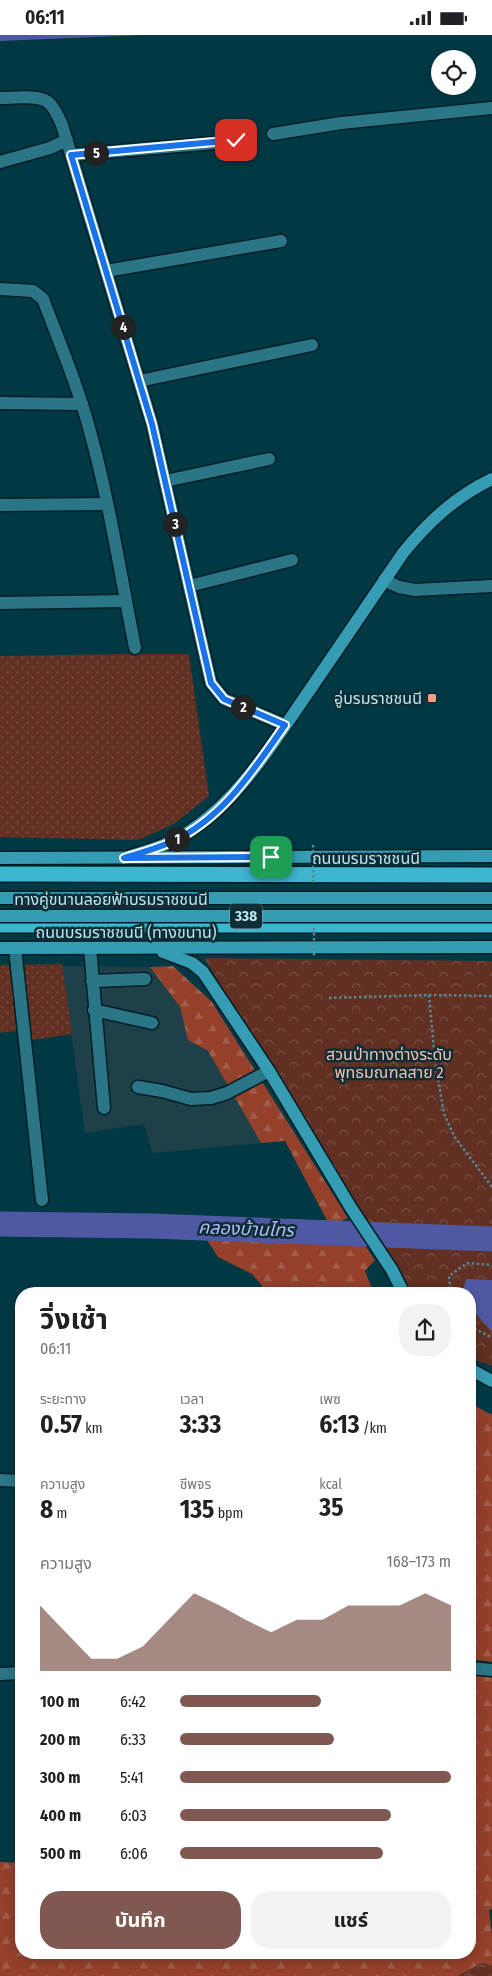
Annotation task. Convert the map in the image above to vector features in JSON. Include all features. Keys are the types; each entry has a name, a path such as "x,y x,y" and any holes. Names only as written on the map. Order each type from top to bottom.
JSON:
{"highway":[{"name":"ถนนบรมราชชนนี","path":"0,874 492,875"},
{"name":"338","path":"0,925 492,925"}],"main road":[{"path":"124,858 172,842 225,803 244,783 402,553 434,517 468,491 492,479"},
{"path":"0,858 492,856"},
{"name":"ทางคู่ขนานลอยฟ้าบรมราชชนนี","path":"0,898 492,898"},
{"name":"ทางคู่ขนานลอยฟ้าบรมราชชนนี","path":"0,916 492,916"},
{"name":"ถนนบรมราชชนนี (ทางขนาน)","path":"0,948 492,947"},
{"path":"153,949 192,963 203,972 269,1071 351,1208 392,1270 400,1287"},
{"path":"476,1372 492,1381"}],"street":[{"path":"0,98 27,97 50,102 62,125 152,424 211,683 224,699 285,725"},
{"path":"273,134 341,123 492,108"},
{"path":"0,162 50,148 67,140"},
{"path":"71,155 250,140"},
{"path":"106,271 281,241"},
{"path":"0,289 33,291 43,299 82,403 107,504 135,648"},
{"path":"139,381 312,345"},
{"path":"0,403 82,403"},
{"path":"165,481 269,459"},
{"path":"0,505 107,504"},
{"path":"189,586 292,560"},
{"path":"384,580 399,587 415,590 492,586"},
{"path":"0,603 125,601"},
{"path":"15,948 42,1200"},
{"path":"90,949 104,1108"},
{"path":"92,981 145,979"},
{"path":"94,1010 152,1023"},
{"path":"138,1087 191,1099 211,1098 227,1093 269,1071"},
{"path":"0,1480 15,1481"},
{"path":"476,1669 492,1670"},
{"path":"0,1674 15,1673"}],"path":[{"path":"429,995 435,1059 444,1114 454,1136 492,1187"},
{"path":"329,998 429,995 492,996"},
{"path":"450,1287 449,1276 467,1263 492,1265"},
{"path":"476,1329 492,1338"}],"shaded area":[{"path":"62,966 150,967 180,1007 188,1040 208,1051 261,1143 152,1153 144,1124 85,1133"}],"green space":[{"path":"189,654 209,796 174,824 138,840 0,837 0,656"},
{"name":"สวนป่าทางต่างระดับ พุทธมณฑลสาย 2","path":"204,958 492,961 492,1366 476,1360 476,1287 407,1287"},
{"path":"62,964 72,1034 32,1040 30,1029 0,1033 0,965"},
{"path":"173,966 212,1002 348,1218 330,1226 285,1141 261,1143 208,1051 188,1040 180,1007 150,967"},
{"path":"205,1237 362,1241 375,1260 365,1271 371,1287 263,1287 252,1274 218,1257"},
{"path":"476,1406 492,1415 492,1662 476,1660"},
{"path":"476,1674 492,1675 492,1909 489,1910 492,1936 492,1966 482,1963 458,1976 0,1976 0,1862 15,1863 15,1959 476,1959"},
{"path":"482,1963 492,1966 492,1976 458,1976"}],"water":[{"path":"0,35 144,35 0,41"},
{"path":"466,1279 492,1280 492,1332 476,1314 476,1287 464,1287"}],"waterway":[{"name":"คลองบ้านไทร","path":"0,1224 152,1226 492,1239"}],"place":[{"name":"อู่บรมราชชนนี","path":"432,698"}],"route":[{"path":"236,140 71,155 152,424 211,683 224,699 285,725 244,783 207,818 172,842 124,858 271,857"}]}
